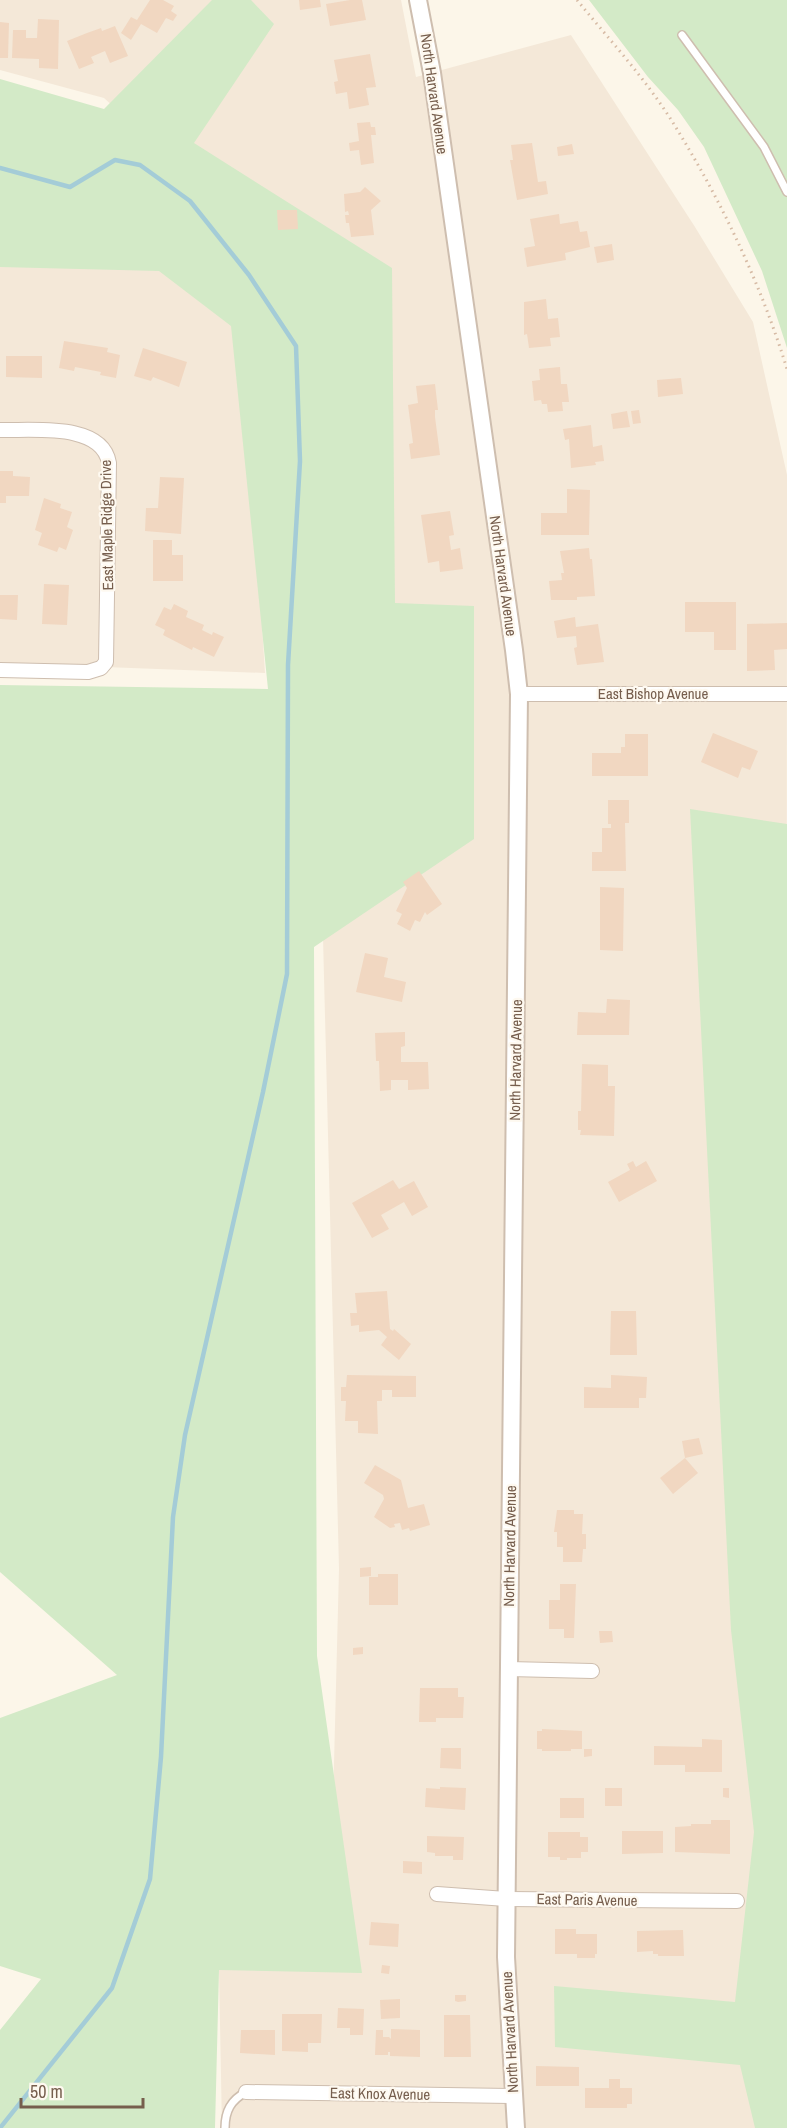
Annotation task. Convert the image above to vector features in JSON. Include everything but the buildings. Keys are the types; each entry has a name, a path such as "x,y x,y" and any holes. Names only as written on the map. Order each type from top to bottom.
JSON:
{"street":[{"name":"North Harvard Avenue","path":"418,0 433,83 519,694 506,1899 506,1984 516,2128"},
{"name":"East Maple Ridge Drive","path":"0,430 80,434 99,443 108,457 107,658 104,665 88,672 0,670"},
{"name":"East Bishop Avenue","path":"519,694 787,694"},
{"path":"509,1669 592,1671"},
{"name":"East Paris Avenue","path":"437,1894 506,1899 737,1901"},
{"name":"East Knox Avenue","path":"246,2092 514,2096"}],"lane":[{"path":"682,35 764,147 787,192"},
{"path":"225,2128 229,2105 246,2092"}],"path":[{"path":"577,0 669,117 709,186 750,268 776,333 787,369"}],"shaded area":[{"path":"0,0 401,0 416,77 571,35 695,227 753,322 787,475 786,2128 222,2128 219,1970 329,1959 339,1569 307,305 227,210 104,98 0,70"},
{"path":"0,239 155,255 242,307 265,673 0,663"}],"green space":[{"path":"212,0 251,0 274,24 194,143 392,268 395,603 474,606 474,839 314,947 317,1656 362,1973 219,1970 215,2128 0,2128 0,2030 41,1979 0,1966 0,1718 117,1675 0,1572 0,685 268,689 231,326 159,271 0,267 0,79 104,109"},
{"path":"589,0 787,0 787,348 762,271 704,147 678,110 648,77"},
{"path":"690,809 787,824 787,2128 755,2128 740,2065 555,2047 554,1986 735,2002 754,1832 731,1630"}],"waterway":[{"path":"0,168 70,187 115,160 140,165 190,201 249,275 296,346 300,461 288,665 287,974 263,1092 185,1435 173,1517 161,1757 150,1879 112,1988 0,2128"}]}
